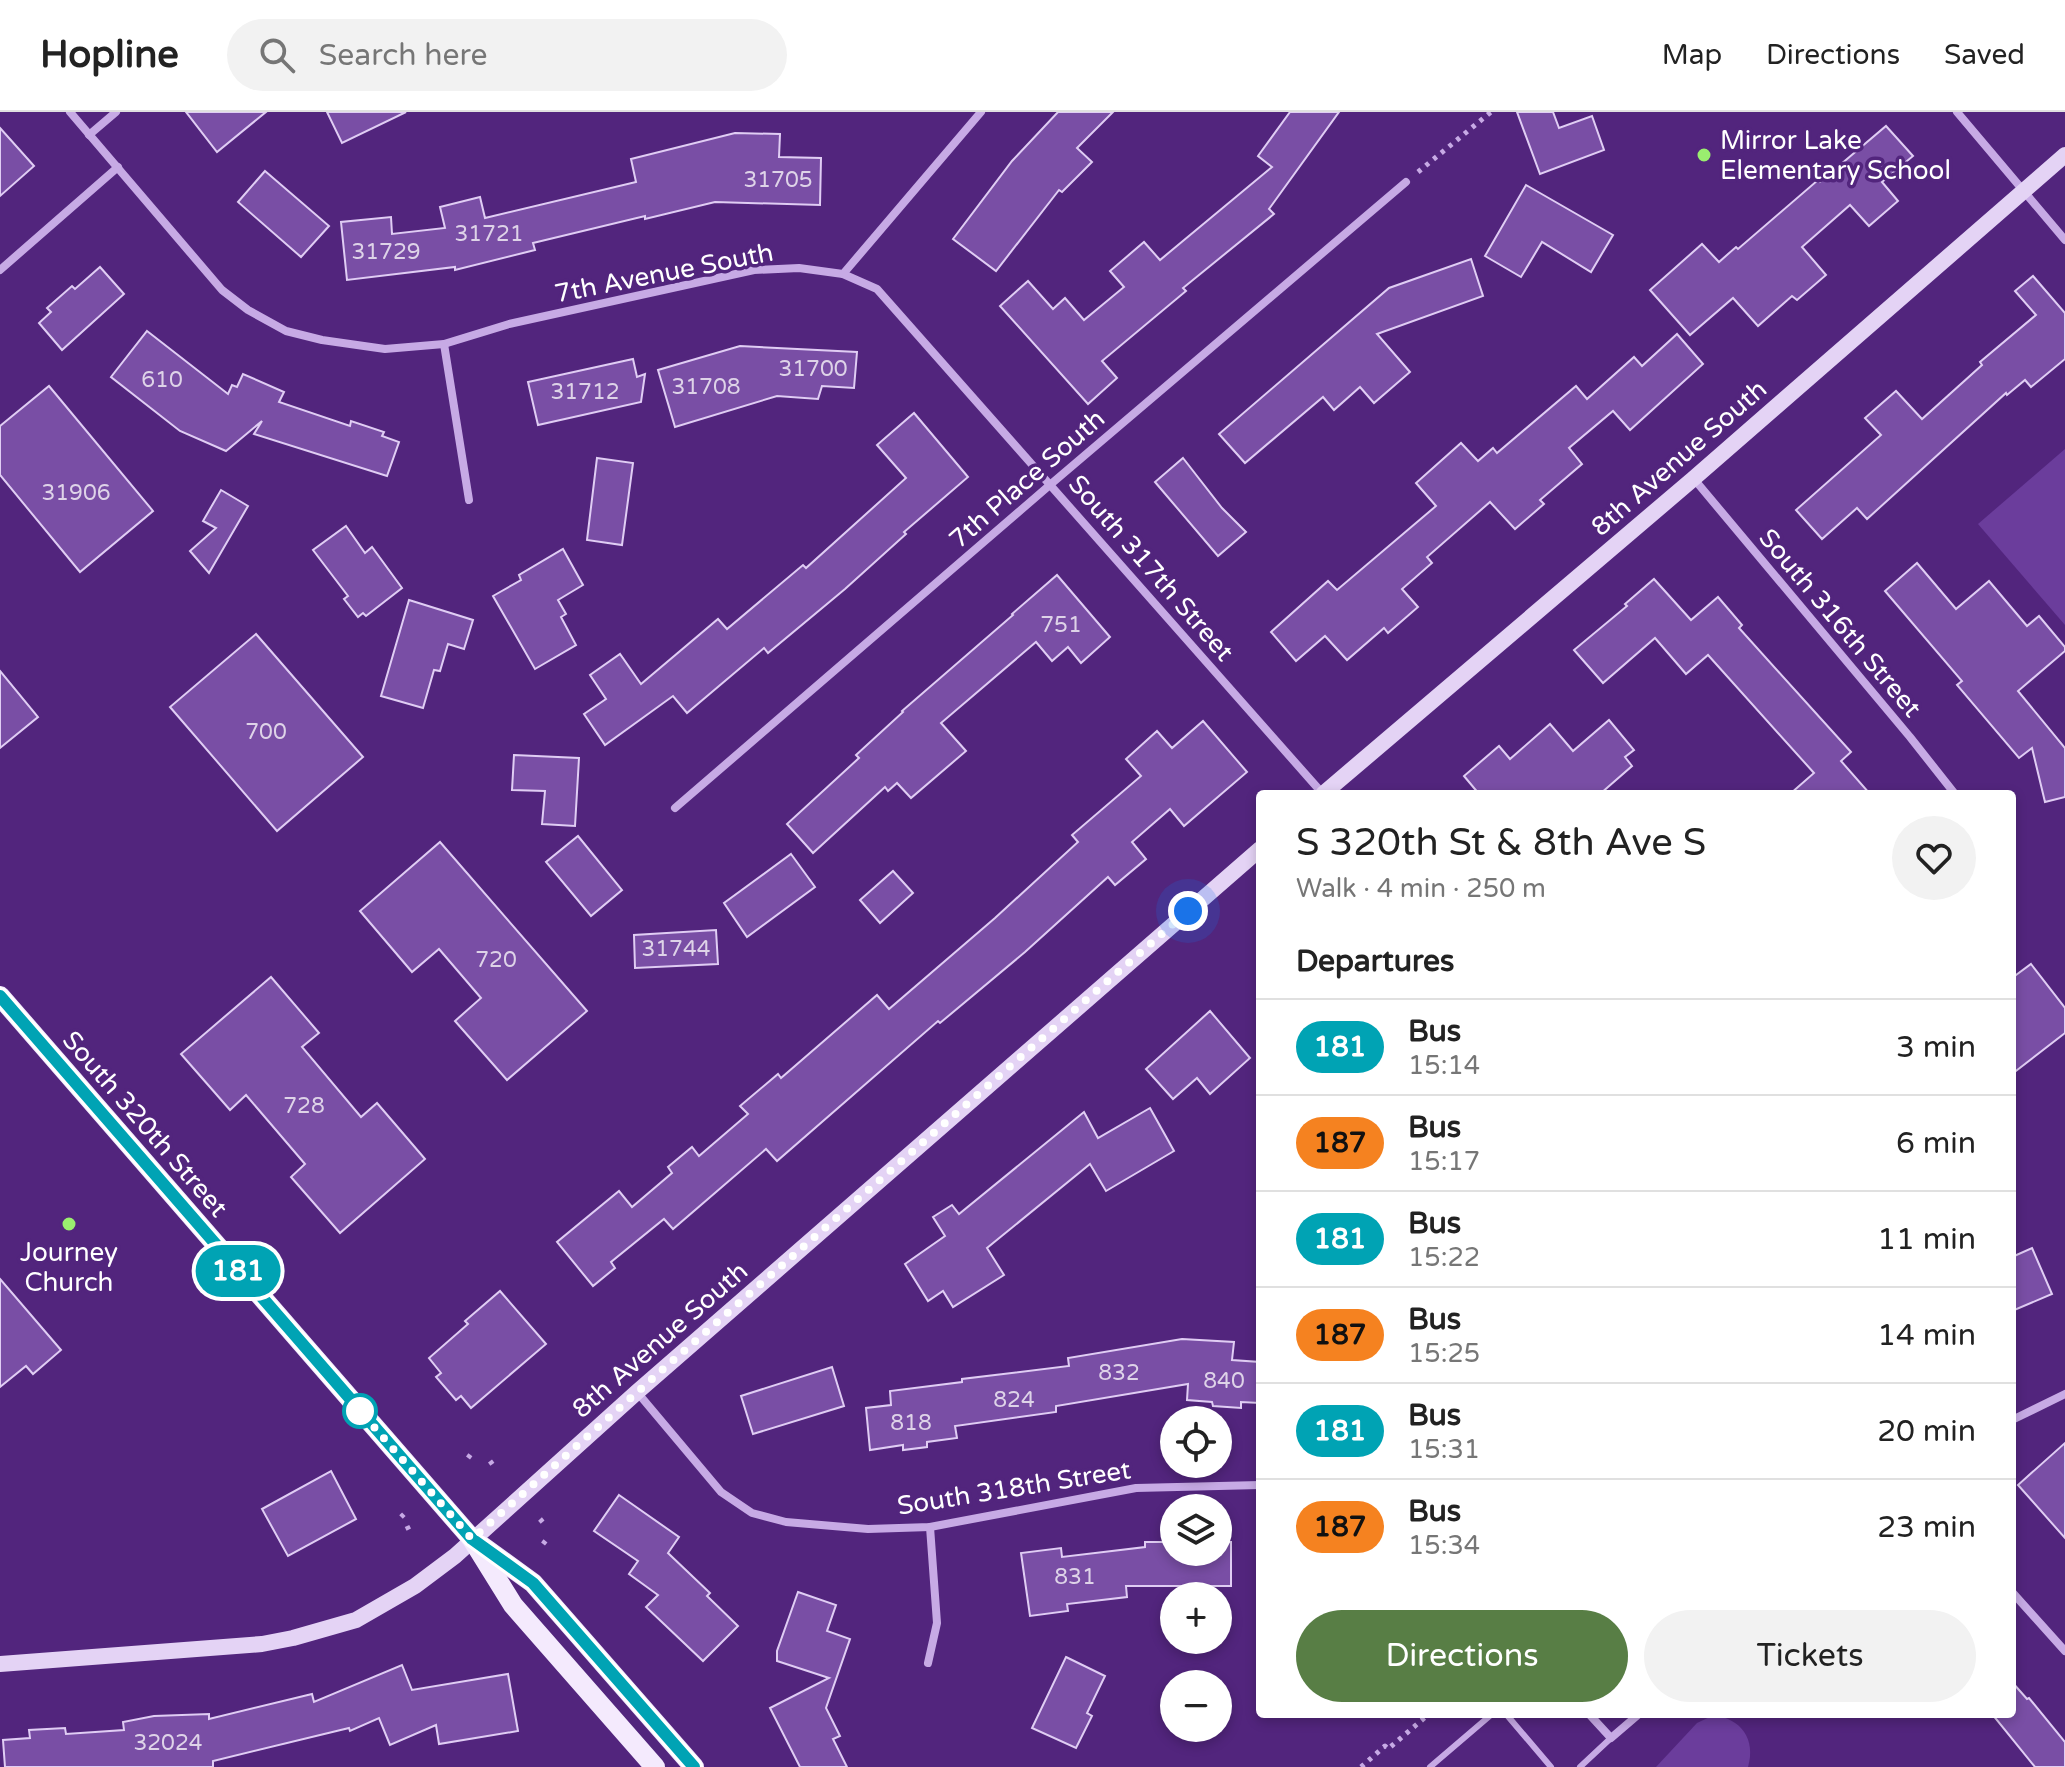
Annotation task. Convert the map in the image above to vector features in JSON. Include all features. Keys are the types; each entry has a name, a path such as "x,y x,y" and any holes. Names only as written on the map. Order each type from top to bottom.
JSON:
{"main road":[{"name":"South 320th Street","path":"0,996 472,1539 513,1605 655,1767"},
{"name":"South 320th Street","path":"472,1539 533,1583 694,1767"}],"street":[{"name":"7th Avenue South","path":"70,112 222,290 248,310 286,331 322,340 385,349 444,344 509,324 754,270 799,268 843,274"},
{"path":"89,135 116,112"},
{"path":"843,274 981,112"},
{"path":"1957,112 2065,240"},
{"name":"8th Avenue South","path":"1328,790 1693,479 2065,155"},
{"path":"0,270 118,167"},
{"name":"7th Place South","path":"675,808 1406,182"},
{"name":"South 317th Street","path":"843,274 877,289 1319,790"},
{"path":"444,344 469,500"},
{"name":"South 316th Street","path":"1693,479 1952,790"},
{"name":"8th Avenue South","path":"0,1664 262,1644 356,1620 384,1605 440,1567 1256,852"},
{"name":"South 318th Street","path":"637,1392 721,1492 752,1513 786,1522 868,1529 930,1527 1136,1488 1256,1485"},
{"path":"2016,1418 2065,1394"},
{"path":"928,1663 937,1623 930,1527"},
{"path":"2016,1596 2065,1651"},
{"path":"1593,1718 1611,1738 1634,1718"}],"lane":[{"path":"1430,1767 1487,1718"},
{"path":"1509,1718 1551,1767"},
{"path":"1580,1767 1611,1738"}],"path":[{"path":"1406,182 1491,112"},
{"path":"401,1517 407,1511"},
{"path":"540,1519 546,1526"},
{"path":"1361,1767 1424,1718"}],"shaded area":[{"path":"2065,449 2065,625 1978,524"},
{"path":"1708,1718 1726,1718 1739,1726 1750,1748 1748,1767 1656,1767 1697,1723"}],"building":[{"path":"186,112 266,112 217,152"},
{"path":"327,112 406,112 342,143"},
{"path":"1058,112 1113,112 1077,148 1092,162 1062,192 1059,190 996,271 953,239 1012,161"},
{"path":"1290,112 1339,112 1269,209 1274,214 1183,288 1186,291 1102,361 1117,378 1088,404 1000,306 1028,281 1053,309 1065,298 1084,320 1124,287 1110,271 1144,242 1160,260 1272,167 1258,156"},
{"path":"1517,112 1553,112 1559,128 1592,116 1604,150 1540,174"},
{"path":"1886,126 1913,156 1882,182 1898,201 1869,226 1850,205 1802,247 1826,275 1797,300 1792,296 1758,326 1733,298 1690,335 1650,290 1702,244 1719,262 1736,247 1738,249"},
{"path":"0,128 34,166 0,196"},
{"path":"735,133 780,134 779,157 821,158 820,205 715,202 533,243 535,250 455,270 455,267 347,280 341,222 391,217 392,234 445,228 440,207 480,197 485,218 636,182 631,159"},
{"path":"265,171 329,226 301,257 238,202"},
{"path":"1526,185 1613,235 1591,272 1542,242 1521,277 1485,256"},
{"path":"1471,259 1483,296 1377,334 1410,372 1374,403 1360,387 1334,410 1323,397 1245,463 1219,434 1389,288"},
{"path":"100,267 124,294 62,350 39,323 51,312 47,308"},
{"path":"2033,276 2065,313 2065,359 2031,387 2025,380 2006,393 1867,519 1857,508 1822,539 1796,510 1881,435 1865,418 1896,391 1922,419 1982,365 1980,362 2036,315 2015,291"},
{"path":"147,331 228,394 232,385 237,387 243,374 284,392 279,402 350,426 351,421 384,432 382,436 399,442 387,476 254,434 262,421 226,451 180,431 111,377"},
{"path":"1677,334 1703,364 1630,430 1613,411 1569,448 1582,464 1540,500 1544,504 1515,529 1490,502 1427,557 1432,563 1402,589 1418,607 1388,633 1384,628 1347,660 1325,636 1296,661 1271,632 1328,581 1337,590 1436,506 1416,483 1461,443 1478,461 1493,448 1497,453 1576,386 1587,399 1634,357 1642,366"},
{"path":"740,346 857,352 854,388 822,386 818,399 777,396 675,427 658,370"},
{"path":"633,359 637,377 645,374 641,402 538,425 528,382"},
{"path":"49,386 153,511 80,572 0,475 0,426"},
{"path":"914,413 968,477 904,532 906,534 845,589 768,653 764,648 687,713 673,696 605,745 584,714 606,699 590,675 620,654 641,684 718,619 727,629 803,565 806,568 906,478 877,445"},
{"path":"597,458 633,463 622,545 587,540"},
{"path":"1183,458 1222,508 1246,532 1218,556 1155,482"},
{"path":"221,490 248,506 209,573 190,551 216,528 203,521"},
{"path":"346,526 365,553 372,547 402,588 366,616 363,613 358,617 344,599 348,596 313,550"},
{"path":"563,549 583,585 558,600 566,614 561,617 576,645 535,669 493,596 521,580 519,575"},
{"path":"1917,563 1956,609 1989,581 2027,626 2039,616 2065,647 2065,651 2018,691 2065,748 2065,797 2045,802 2032,748 2019,758 1957,685 1962,681 1885,591"},
{"path":"1057,575 1110,637 1081,663 1068,647 1052,661 1036,642 941,723 966,751 911,798 897,783 888,791 885,787 813,853 787,824 859,758 856,755 902,711"},
{"path":"1654,579 1691,620 1718,597 1742,625 1739,628 1851,752 1841,761 1866,790 1795,790 1814,773 1708,655 1686,674 1655,638 1603,683 1574,650 1627,606 1625,604"},
{"path":"409,600 473,620 464,649 448,644 440,671 434,670 423,708 381,696"},
{"path":"256,634 363,757 277,831 170,707"},
{"path":"0,671 38,717 0,748"},
{"path":"1609,720 1634,750 1625,757 1632,766 1605,790 1476,790 1464,776 1499,746 1510,759 1550,724 1573,751"},
{"path":"1203,721 1247,772 1184,826 1170,809 1132,842 1146,859 1115,885 1108,877 1025,952 940,1023 938,1021 777,1161 766,1149 673,1229 664,1219 611,1262 615,1268 593,1286 557,1242 619,1191 632,1207 672,1173 668,1167 692,1147 699,1156 748,1114 740,1106 778,1074 781,1078 877,995 889,1009 1078,842 1072,835 1141,776 1126,759 1157,731 1172,748"},
{"path":"514,755 579,758 575,826 542,824 545,791 512,790"},
{"path":"578,836 622,890 591,916 546,862"},
{"path":"440,842 587,1011 507,1080 455,1021 481,998 439,949 412,972 360,911"},
{"path":"791,854 815,887 747,937 724,903"},
{"path":"893,871 913,893 880,923 860,900"},
{"path":"716,930 718,964 635,968 634,935"},
{"path":"2031,964 2065,1008 2065,1033 2016,1071 2016,975"},
{"path":"271,977 319,1033 302,1047 361,1117 377,1103 425,1159 340,1233 291,1177 305,1164 246,1095 230,1110 181,1054"},
{"path":"1210,1011 1250,1058 1210,1094 1197,1078 1173,1099 1146,1069"},
{"path":"1150,1108 1174,1151 1106,1191 1090,1164 987,1248 1004,1275 953,1307 943,1291 928,1301 905,1264 945,1236 933,1217 952,1205 959,1214 1084,1112 1098,1138"},
{"path":"2032,1248 2052,1294 2016,1309 2016,1255"},
{"path":"0,1279 61,1350 33,1374 26,1366 0,1387"},
{"path":"500,1291 546,1344 471,1408 461,1396 456,1400 436,1377 441,1373 429,1358"},
{"path":"1182,1339 1234,1342 1232,1360 1256,1362 1256,1403 1241,1402 1241,1408 1187,1400 1188,1384 1056,1406 1056,1412 955,1426 957,1438 927,1442 927,1447 903,1450 903,1445 870,1450 866,1408 891,1405 890,1391 1069,1366 1068,1358"},
{"path":"832,1367 844,1406 753,1434 741,1396"},
{"path":"2065,1443 2065,1538 2018,1485"},
{"path":"331,1471 356,1519 288,1556 262,1509"},
{"path":"619,1495 679,1537 668,1553 710,1593 707,1596 738,1626 703,1661 646,1607 658,1595 629,1574 638,1561 594,1531"},
{"path":"1145,1542 1160,1542 1160,1566 1231,1566 1231,1582 1160,1582 1160,1586 1126,1586 1127,1597 1067,1604 1068,1611 1030,1616 1021,1553 1061,1548 1062,1557 1145,1547"},
{"path":"798,1592 836,1605 827,1631 850,1639 826,1708 840,1736 833,1739 847,1767 800,1767 770,1708 829,1678 777,1661 777,1651"},
{"path":"1066,1657 1105,1676 1087,1713 1092,1716 1076,1748 1032,1728"},
{"path":"402,1665 412,1690 508,1674 518,1731 439,1744 436,1725 390,1745 379,1718 350,1731 349,1728 213,1761 213,1767 5,1767 3,1740 30,1738 29,1730 65,1728 66,1734 124,1730 123,1722 154,1716 209,1714 209,1719 312,1694 314,1702"},
{"path":"2016,1687 2065,1742 2065,1767 2035,1767 1995,1718 2016,1718"}],"bus line":[{"name":"181","path":"0,996 472,1539 533,1583 694,1767"}],"place":[{"name":"Mirror Lake Elementary School","path":"1704,155"},
{"name":"Journey Church","path":"69,1224"}],"route":[{"path":"360,1411 353,1403 472,1539 1188,911"}]}
